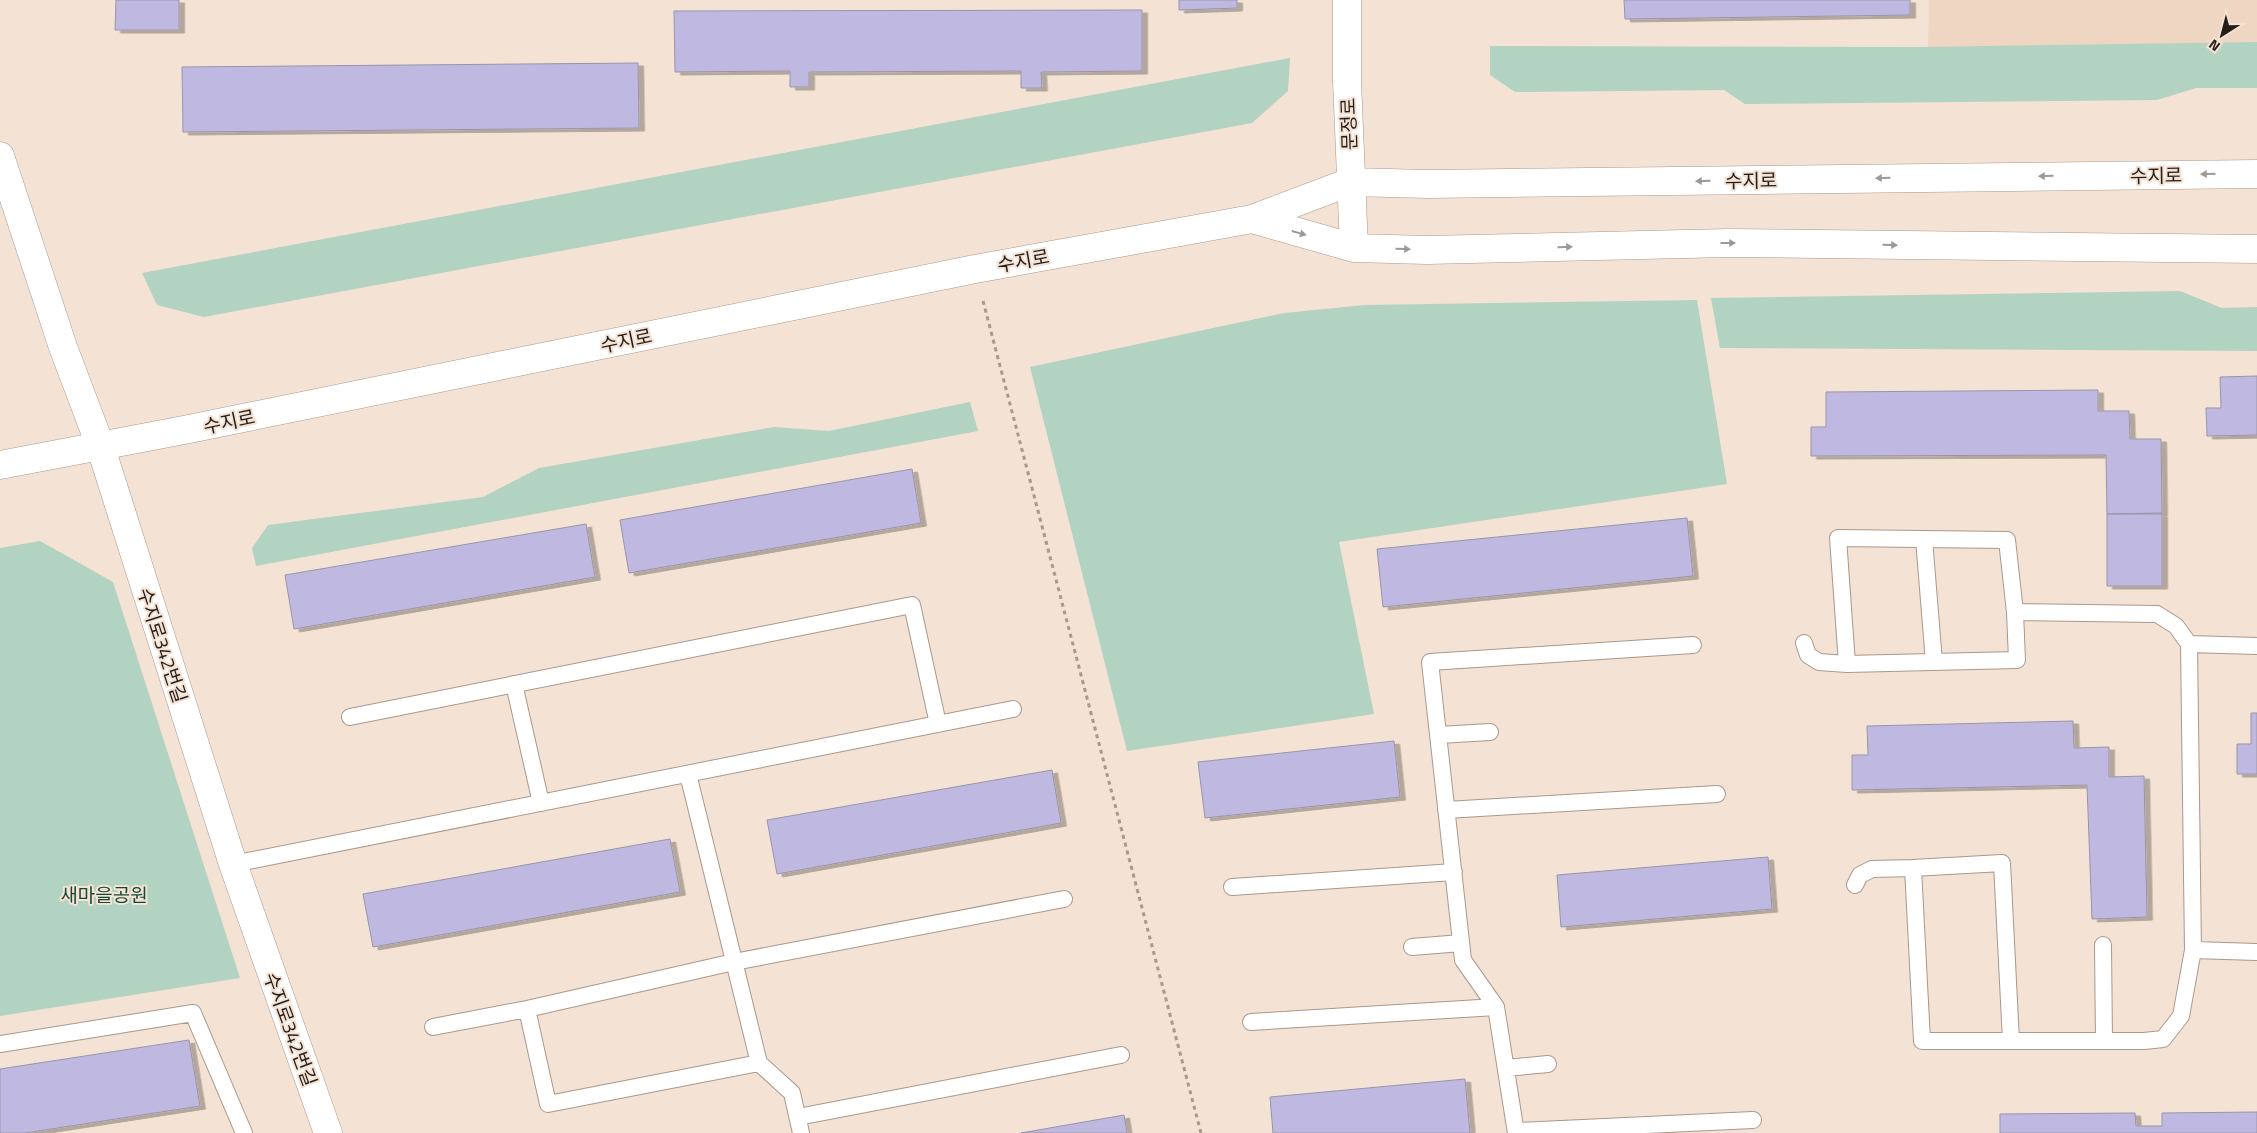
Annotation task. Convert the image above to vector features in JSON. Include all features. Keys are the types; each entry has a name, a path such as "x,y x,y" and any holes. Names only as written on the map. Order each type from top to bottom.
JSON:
{"main road":[{"name":"문정로","path":"1347,0 1347,81 1354,248"},
{"name":"수지로342번길","path":"0,156 63,347 100,445 233,864 328,1133"},
{"name":"수지로","path":"0,465 184,430 975,269 1252,219 1350,182 1428,184 2257,174"},
{"name":"수지로","path":"1252,219 1354,248 1427,250 1729,243 2257,249"}],"lane":[{"path":"1804,642 1808,655 1819,662 1847,664 2017,660 2015,612 2007,540 1838,538 1847,664"},
{"path":"1924,539 1934,662"},
{"path":"350,717 912,605 938,724"},
{"path":"1913,868 1922,1040 2104,1041 2163,1039 2181,1016 2193,950 2189,644 2176,626 2157,614 2015,612"},
{"path":"2189,644 2257,646"},
{"path":"1693,645 1430,662 1463,960 1496,1007 1516,1132 1753,1120"},
{"path":"514,684 541,803"},
{"path":"233,864 1013,709"},
{"path":"1439,734 1490,732"},
{"path":"688,774 759,1063 792,1093 799,1125 1121,1055"},
{"path":"1446,810 1717,794"},
{"path":"1855,885 1860,875 1872,869 2002,863 2011,1041"},
{"path":"1232,887 1454,872"},
{"path":"432,1027 527,1010 734,962 1064,899"},
{"path":"1412,947 1461,944"},
{"path":"2104,945 2104,1041"},
{"path":"2193,950 2257,952"},
{"path":"1252,1022 1496,1007"},
{"path":"527,1010 548,1104 759,1063"},
{"path":"0,1044 193,1013 244,1133"},
{"path":"1506,1068 1548,1064"}],"path":[{"path":"975,269 1201,1133"}],"shaded area":[{"path":"1929,0 2257,0 2257,42 1928,47"}],"green space":[{"path":"2257,42 2257,88 2196,88 2157,100 1745,104 1724,90 1515,92 1490,75 1490,46 1918,47"},
{"path":"1290,58 1288,91 1252,123 204,317 157,305 142,273"},
{"path":"2180,291 2222,308 2257,307 2257,351 1720,348 1711,298"},
{"path":"1697,300 1727,484 1339,542 1374,714 1127,751 1030,367 1284,313 1365,305"},
{"path":"970,402 978,431 256,566 252,548 268,525 483,497 539,468 774,427 829,431"},
{"name":"새마을공원","path":"40,541 113,582 240,978 0,1016 0,548"}],"building":[{"path":"116,0 179,0 179,30 115,30"},
{"path":"1179,0 1237,0 1237,8 1179,10"},
{"path":"1624,0 1910,0 1910,15 1625,19"},
{"path":"1142,10 1142,71 1041,72 1042,88 1021,88 1021,71 809,72 809,87 790,87 790,71 675,72 674,11"},
{"path":"638,63 639,128 183,132 182,67"},
{"path":"2257,376 2257,435 2207,436 2206,408 2221,408 2220,377"},
{"path":"2098,390 2098,411 2129,411 2130,439 2161,439 2162,513 2107,514 2106,455 1811,456 1811,427 1826,427 1826,392"},
{"path":"912,469 921,523 629,573 620,520"},
{"path":"2107,514 2162,514 2162,586 2107,586"},
{"path":"1687,518 1693,576 1383,607 1377,549"},
{"path":"586,524 595,577 294,629 285,575"},
{"path":"2251,713 2257,713 2257,774 2237,774 2237,744 2251,744"},
{"path":"2073,721 2074,748 2109,747 2109,777 2144,776 2147,917 2092,919 2087,785 1852,790 1852,755 1868,755 1867,726"},
{"path":"1394,741 1400,797 1205,818 1198,762"},
{"path":"1052,770 1061,823 777,874 767,820"},
{"path":"670,839 680,892 373,947 363,894"},
{"path":"1768,857 1772,909 1561,927 1557,875"},
{"path":"189,1040 200,1106 25,1133 0,1133 0,1069"},
{"path":"1465,1079 1470,1133 1273,1133 1270,1097"},
{"path":"2257,1112 2257,1133 2000,1133 2000,1114 2135,1113 2136,1126 2162,1126 2162,1113"},
{"path":"1124,1115 1127,1133 1021,1133"}]}
